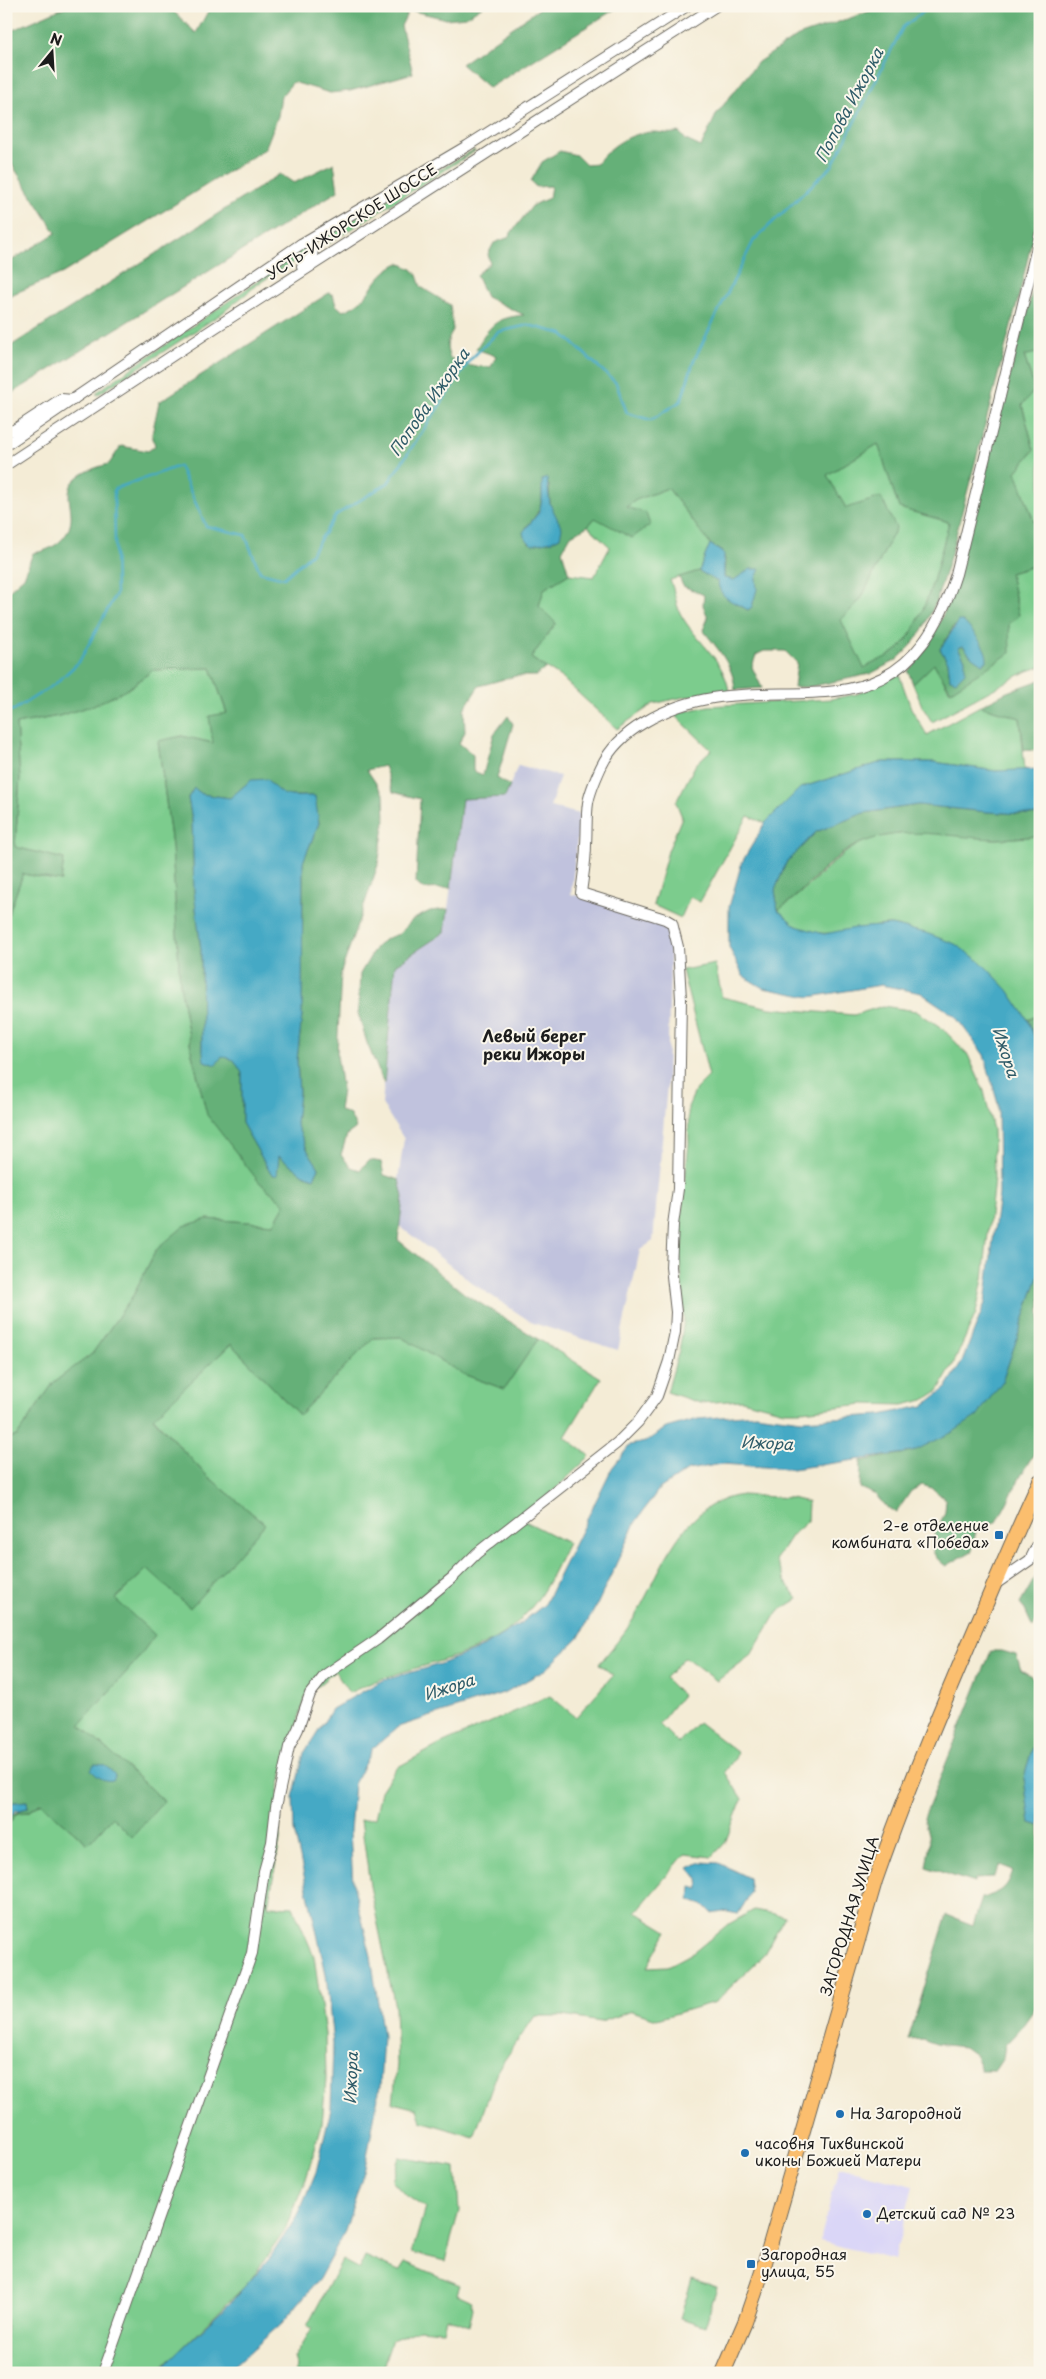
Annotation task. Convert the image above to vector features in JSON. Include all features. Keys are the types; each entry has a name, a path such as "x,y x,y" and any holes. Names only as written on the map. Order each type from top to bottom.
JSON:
{"main road":[{"name":"ЗАГОРОДНАЯ УЛИЦА","path":"723,2373 745,2322 763,2269 876,1882 896,1822 923,1750 1012,1540 1036,1500 1040,1481"}],"street":[{"name":"УСТЬ-ИЖОРСКОЕ ШОССЕ","path":"6,445 301,244 467,146 687,6"},
{"name":"УСТЬ-ИЖОРСКОЕ ШОССЕ","path":"6,465 716,6"},
{"path":"103,2373 252,1953 264,1871 272,1842 276,1807 289,1747 298,1729 310,1694 325,1675 378,1639 452,1578 476,1553 617,1443 650,1407 657,1396 663,1380 676,1332 676,1312 671,1267 673,1225 678,1188 680,999 678,947 672,923 665,918 581,893 588,802 602,765 610,750 620,739 656,716 680,705 730,696 830,693 851,690 885,676 913,654 936,622 953,581 1040,235"},
{"path":"282,285 288,274 312,257 312,246 301,244"},
{"name":"УСТЬ-ИЖОРСКОЕ ШОССЕ","path":"6,431 14,430 61,399 73,400"},
{"path":"993,1586 1030,1560 1040,1540"}],"shaded area":[{"path":"518,765 560,776 550,807 580,814 571,894 662,920 671,929 667,1085 653,1241 640,1250 618,1350 533,1323 475,1285 392,1220 404,1139 382,1104 395,964 445,932 462,799 505,797"},
{"name":"Детский сад № 23","path":"839,2167 913,2186 894,2260 820,2241"}],"green space":[{"path":"67,6 168,6 196,33 211,6 483,6 466,17 446,19 409,10 401,26 413,73 350,91 330,93 293,82 281,96 278,116 265,149 63,273 6,297 6,264 56,233 9,160 6,161 6,33"},
{"path":"543,6 620,6 489,88 461,64"},
{"path":"885,6 1040,6 1040,205 1021,288 951,554 936,602 922,631 910,647 897,660 870,674 809,687 794,687 797,663 785,651 764,651 756,655 752,667 762,688 735,690 732,673 728,665 703,630 708,618 703,605 704,595 683,586 679,577 699,571 715,580 735,603 748,610 752,607 755,597 755,579 750,570 734,580 724,578 725,559 721,551 710,544 668,488 636,500 626,507 646,513 650,525 632,538 595,518 588,526 571,535 562,551 569,574 544,589 539,606 556,623 531,658 546,668 536,676 515,676 479,686 464,709 465,732 459,743 473,755 473,771 483,775 494,734 508,716 513,724 497,778 510,786 505,797 462,799 451,888 423,889 416,883 420,799 393,792 384,766 367,770 384,795 385,820 378,865 341,972 337,1055 342,1090 339,1110 350,1115 356,1128 347,1135 341,1155 351,1167 360,1170 369,1160 381,1162 384,1175 399,1180 403,1197 398,1240 465,1294 538,1339 504,1389 463,1374 401,1337 373,1338 299,1415 231,1344 153,1418 204,1473 265,1524 190,1608 147,1569 115,1599 155,1635 136,1661 80,1725 164,1801 132,1837 112,1817 88,1844 41,1803 28,1812 17,1813 6,1828 10,1817 17,1812 28,1808 27,1801 6,1803 6,1748 10,1742 6,1740 6,1439 17,1436 54,1382 92,1354 134,1294 156,1250 184,1226 207,1219 274,1224 285,1204 259,1182 207,1115 192,1054 180,984 172,846 158,741 182,736 213,743 209,716 227,713 211,668 153,670 128,689 94,705 59,716 16,724 20,777 15,847 64,859 61,881 23,874 6,921 6,593 24,577 33,553 53,547 67,532 71,519 69,492 76,479 92,469 109,464 121,446 148,451 155,446 152,434 159,402 329,293 333,295 336,305 343,311 361,301 382,275 399,263 412,269 417,275 421,287 450,305 453,330 447,344 450,358 471,366 491,367 496,356 476,349 481,341 494,324 506,318 524,315 486,297 476,275 490,263 488,254 494,243 507,238 533,205 549,198 551,186 536,187 531,181 542,162 560,151 576,155 586,165 597,164 607,152 621,142 637,135 653,132 679,132 686,140 701,147 717,113 758,62 798,36","holes":["878,444 899,508 949,522 930,590 916,625 897,650 864,668 841,620 861,599 896,528 881,497 846,508 827,475","549,485 550,504 560,537 552,541 532,544 529,543 526,527 538,510 542,490","251,780 286,796 314,796 319,823 303,862 302,1016 297,1060 299,1092 296,1124 308,1151 319,1168 314,1178 303,1174 278,1155 271,1174 242,1123 242,1073 235,1060 202,1046 201,950 194,892 192,820 188,798 194,788 202,794 230,798"]},
{"path":"475,151 326,245 322,237"},
{"path":"334,163 338,191 6,397 6,349 280,174 294,183"},
{"path":"316,244 315,248 258,284 221,314 97,395 97,392 310,245"},
{"path":"1040,262 1040,352 1024,356 1035,390 1022,405 1034,450 1016,472 1040,538 1040,564 1010,573 1019,616 1009,623 1010,653 951,691 934,664 913,684 908,671 926,648 940,623 959,568","holes":["954,626 972,657 963,646 958,648 965,659 950,679 948,662 940,649"]},
{"path":"1040,352 1040,538 1016,472 1034,450 1022,404 1035,390 1024,355"},
{"path":"878,444 899,508 949,522 930,590 916,625 897,650 864,669 841,620 861,599 896,528 846,508 827,475"},
{"path":"668,488 710,544 699,571 670,580 677,605 686,623 722,670 729,692 684,697 653,704 617,729 562,678 531,658 556,623 539,606 544,589 569,574 594,577 610,547 588,526 595,518 625,508 636,500"},
{"path":"1040,564 1040,667 1025,672 932,722 922,706 913,684 934,664 950,691 1009,623 1019,615 1010,573"},
{"path":"211,668 227,714 214,743 182,736 158,742 172,846 180,984 192,1054 259,1182 285,1204 274,1224 207,1219 156,1250 134,1294 92,1354 54,1382 17,1436 6,1439 6,921 23,874 61,881 64,859 15,847 20,778 16,724 59,716 94,705 128,689 153,670"},
{"path":"899,674 911,708 927,735 980,706 1020,718 1025,770 996,771 934,762 882,762 800,788 765,823 748,816 700,902 690,897 681,918 653,905 668,851 682,817 676,802 696,764 711,750 674,714 708,706 831,699 857,694"},
{"path":"1040,680 1040,751 1024,750 1020,718 980,706 1007,692"},
{"path":"918,805 1040,815 1040,836 994,839 911,833 894,834 878,838 861,843 839,856 778,910 775,890 786,863 816,832 864,813"},
{"path":"920,831 995,839 1040,836 1040,1014 1028,1020 1006,989 981,963 951,944 934,936 888,925 841,932 817,933 795,925 778,910 799,894 837,859 859,844 881,837"},
{"path":"448,909 445,932 395,965 384,1084 367,1043 358,1013 360,974 376,947 387,938 399,934 412,920 430,911"},
{"path":"715,964 722,997 770,1008 854,1015 883,1006 916,1011 942,1028 968,1055 984,1091 993,1130 994,1179 983,1279 976,1313 953,1365 938,1391 924,1400 903,1405 863,1404 802,1411 784,1411 742,1400 700,1403 667,1392 680,1347 684,1319 679,1234 689,1143 688,1107 696,1089 709,1076 682,970"},
{"path":"1040,1014 1040,1053 1028,1020"},
{"path":"1040,1271 1040,1444 1025,1468 997,1522 977,1525 972,1551 946,1566 935,1555 933,1542 945,1513 946,1500 932,1488 922,1485 911,1491 896,1513 885,1506 876,1495 860,1488 861,1461 912,1452 1002,1382"},
{"path":"401,1337 463,1374 504,1389 538,1339 601,1378 565,1437 590,1456 523,1520 568,1543 549,1581 535,1603 520,1620 503,1634 466,1652 384,1678 349,1693 335,1671 305,1697 278,1791 280,1840 268,1906 293,1907 314,1956 325,2034 326,2079 322,2124 306,2179 284,2232 249,2282 157,2373 6,2373 6,1828 17,1813 28,1812 41,1803 88,1844 112,1817 164,1801 79,1725 136,1661 115,1599 147,1569 233,1558 265,1524 204,1473 153,1417 231,1344 299,1415 373,1338"},
{"path":"742,1495 791,1498 808,1502 807,1522 791,1536 776,1559 785,1581 798,1599 777,1612 751,1655 717,1681 685,1657 665,1678 682,1695 659,1724 678,1743 698,1722 738,1753 725,1772 742,1799 725,1843 712,1857 685,1854 636,1912 667,1931 647,1967 668,1966 693,1953 727,1925 754,1910 785,1916 763,1956 715,2002 657,2019 632,2011 601,2022 563,2016 535,2016 499,2068 474,2137 421,2121 417,2109 393,2103 397,2064 395,2007 370,1886 361,1820 375,1818 381,1791 396,1768 439,1745 550,1696 576,1717 613,1675 599,1664 630,1624 675,1542 688,1525 703,1511 721,1501"},
{"path":"1040,1569 1040,1614 1033,1628 1025,1610 1020,1604"},
{"path":"991,1651 1002,1651 1016,1655 1021,1670 1030,1675 1040,1685 1040,1695 1037,1699 1038,1727 1024,1778 1030,1823 1040,1826 1040,2001 1021,2028 1005,2045 1003,2058 995,2070 981,2070 975,2055 964,2047 936,2044 922,2039 908,2040 947,1915 973,1925 982,1898 994,1894 1006,1886 1013,1870 1000,1865 993,1878 974,1879 974,1883 926,1867 930,1843 924,1818"},
{"path":"399,2157 456,2167 459,2211 445,2261 412,2253 425,2208 404,2194 392,2181"},
{"path":"365,2256 399,2271 405,2262 460,2285 457,2294 470,2300 473,2308 469,2326 446,2317 443,2331 419,2329 392,2340 382,2370 385,2373 295,2373 297,2367 294,2358 312,2328 307,2326 342,2260 359,2269"},
{"path":"692,2279 717,2287 705,2326 680,2318"}],"water":[{"path":"547,478 550,504 562,528 560,537 552,541 532,545 524,537 523,532 539,512 542,499 542,480"},
{"path":"710,544 724,554 724,578 734,580 750,569 760,569 756,578 757,589 752,607 748,610 733,603 721,593 718,582 699,571"},
{"path":"959,621 963,621 979,640 985,650 987,661 982,664 972,657 963,646 958,648 965,659 965,672 956,681 950,679 948,662 940,649"},
{"name":"Ижора","path":"882,762 934,762 996,771 1040,769 1040,815 918,805 864,813 816,832 786,863 775,890 778,910 796,926 824,934 855,928 891,925 926,933 955,944 981,962 1008,990 1028,1020 1040,1053 1040,1271 1002,1382 977,1416 953,1432 912,1452 792,1469 722,1464 688,1470 659,1489 635,1523 598,1603 578,1639 544,1671 506,1692 398,1727 372,1749 354,1784 350,1831 353,1883 371,1956 383,2036 380,2086 365,2168 345,2231 319,2279 282,2323 226,2373 160,2373 174,2356 230,2303 269,2259 299,2213 316,2172 331,2109 333,2044 326,1974 294,1831 293,1797 304,1753 332,1709 381,1681 440,1664 481,1648 521,1623 545,1604 612,1468 630,1445 645,1442 666,1428 698,1419 755,1414 802,1420 880,1415 923,1406 946,1388 962,1362 985,1303 999,1194 998,1104 984,1055 955,1016 921,993 881,985 810,997 763,988 743,976 729,947 729,907 742,862 765,823 800,788"},
{"path":"267,779 283,794 315,796 319,823 303,862 302,1016 297,1060 299,1092 296,1124 308,1151 319,1168 314,1178 303,1174 279,1156 277,1176 271,1174 242,1123 242,1073 234,1060 222,1056 216,1065 204,1061 202,1046 201,950 194,892 192,820 188,798 194,788 202,794 230,798 251,780"},
{"path":"1040,1695 1040,1826 1030,1823 1024,1778 1038,1727 1037,1698"},
{"path":"94,1764 106,1766 115,1775 112,1780 103,1779 95,1774 91,1770"},
{"path":"27,1801 28,1808 15,1811 6,1823 6,1803"},
{"path":"701,1862 719,1863 749,1878 751,1893 738,1914 723,1911 711,1913 702,1904 690,1900 691,1887 699,1889 698,1879 689,1868"}],"waterway":[{"name":"Попова Ижорка","path":"6,711 14,710 55,684 79,662 116,594 114,489 179,466 206,526 245,535 260,572 284,578 311,554 336,515 388,483 470,360 498,332 528,325 563,334 616,383 627,413 651,420 681,401 694,360 754,240 832,166 903,27 931,6"},
{"name":"Попова Ижорка","path":"999,6 1015,8 1038,6"}],"place":[{"name":"2-е отделение комбината «Победа»","path":"999,1535"},
{"name":"На Загородной","path":"840,2114"},
{"name":"часовня Тихвинской иконы Божией Матери","path":"745,2153"},
{"name":"Детский сад № 23","path":"867,2214"},
{"name":"Загородная улица, 55","path":"751,2264"}],"district":[{"name":"Левый берег реки Ижоры","path":"534,1045"}]}
